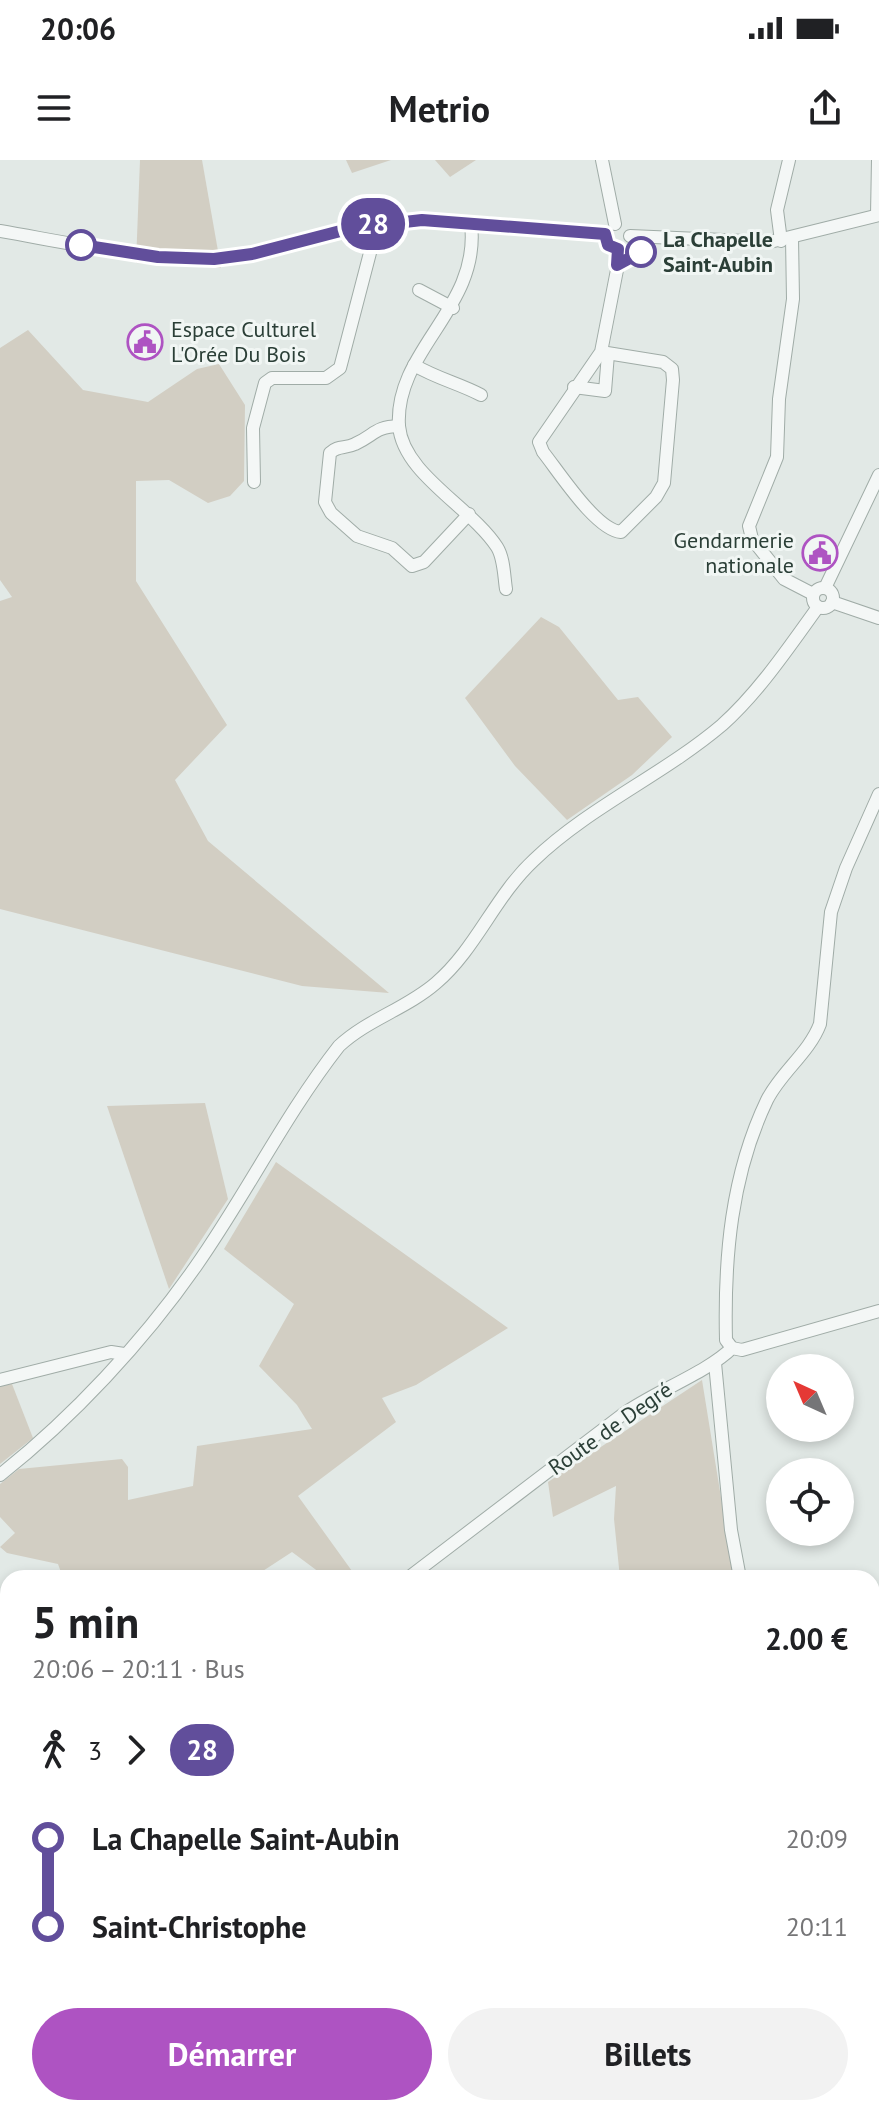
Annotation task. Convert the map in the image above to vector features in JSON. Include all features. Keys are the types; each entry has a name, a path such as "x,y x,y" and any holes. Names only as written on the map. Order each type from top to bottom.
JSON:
{"street":[{"path":"602,160 615,224"},
{"path":"789,160 777,210 786,239 793,299 779,399 777,457 749,526 755,543 784,579 819,596 832,593 832,602 879,618"},
{"path":"630,236 731,243 786,239 878,215 878,160"},
{"path":"0,231 120,252 214,259 252,254 369,225 422,220 605,234 615,224"},
{"path":"471,224 469,255 453,308 414,365 399,403 399,426 403,445 413,463 469,514 499,550 506,589"},
{"path":"605,234 608,245 618,249 627,245 630,236 625,226 615,224"},
{"path":"254,482 253,428 265,383 272,378 326,378 340,368 371,249 369,225"},
{"path":"574,387 605,391 604,353 618,249"},
{"path":"419,290 453,308"},
{"path":"604,353 663,362 672,369 664,483 656,497 621,532 612,531 596,517 540,447 540,437 574,387 604,353"},
{"path":"414,365 449,384 465,386 481,395"},
{"path":"399,426 379,428 354,445 336,447 330,453 325,502 331,513 357,536 392,548 412,566 424,562 469,514"},
{"path":"0,1475 58,1428 195,1268 339,1046 366,1024 429,989 453,967 519,876 546,849 721,725 755,690 819,596 879,475"},
{"path":"879,794 846,868 831,912 820,1024 814,1038 783,1073 768,1099 741,1176 727,1237 726,1340 732,1348 742,1350 879,1311"},
{"name":"Route de Degré","path":"419,1570 651,1395 715,1363 732,1348"},
{"path":"0,1380 111,1352 124,1354"},
{"path":"715,1363 731,1530 738,1570"}],"shaded area":[{"path":"140,160 202,160 221,268 136,263"},
{"path":"346,160 391,160 352,173"},
{"path":"435,160 476,160 450,177"},
{"path":"28,330 83,390 148,402 197,369 219,364 245,405 244,481 230,496 208,503 169,480 136,481 136,581 227,725 175,780 208,841 389,993 302,986 0,909 0,601 12,597 0,580 0,348"},
{"path":"541,617 559,627 618,700 638,697 672,737 632,775 567,820 515,766 465,698"},
{"path":"205,1103 228,1199 169,1289 107,1106"},
{"path":"276,1162 508,1328 416,1385 382,1398 396,1422 298,1496 351,1570 316,1570 292,1552 264,1570 60,1570 58,1564 7,1553 0,1547 15,1533 0,1517 0,1484 19,1469 122,1459 128,1467 128,1500 193,1486 197,1446 312,1429 297,1405 259,1366 294,1304 224,1249"},
{"path":"702,1380 733,1570 619,1570 614,1519 616,1486 553,1517 548,1482"},
{"path":"12,1384 33,1438 0,1464 0,1386"}],"bus line":[{"name":"28","path":"81,245 158,257 214,259 252,254 352,228 422,220 605,234 608,245 618,249 617,265 641,252"}],"place":[{"name":"La Chapelle Saint-Aubin","path":"641,252"},
{"name":"Espace Culturel L'Orée Du Bois","path":"145,342"},
{"name":"Gendarmerie nationale","path":"820,553"}]}
